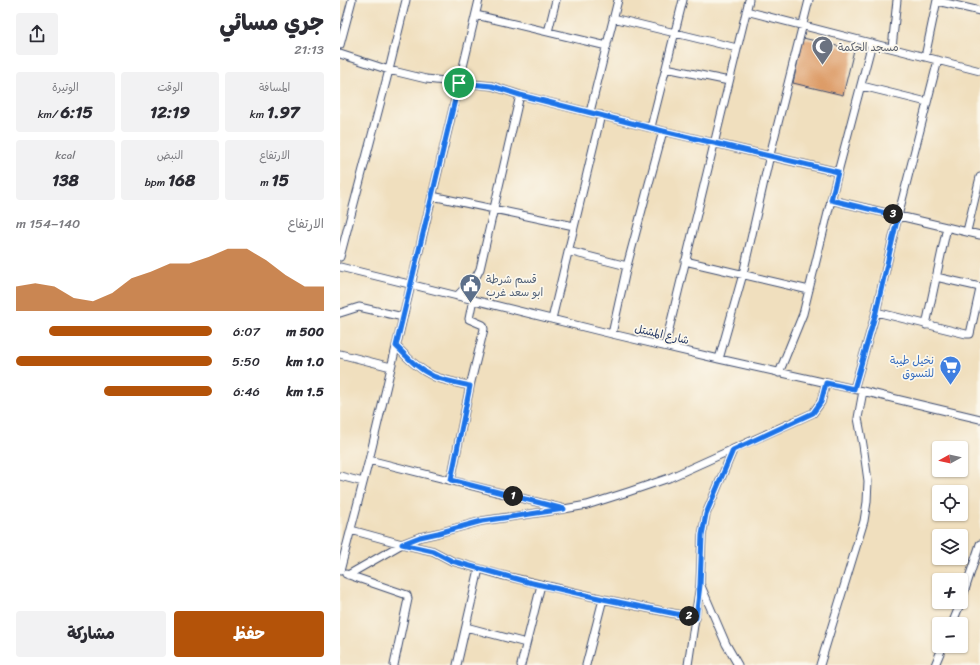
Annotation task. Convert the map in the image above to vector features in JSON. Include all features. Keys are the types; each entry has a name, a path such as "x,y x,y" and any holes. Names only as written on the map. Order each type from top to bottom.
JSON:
{"street":[{"path":"340,45 352,0"},
{"path":"340,257 406,0"},
{"path":"394,665 408,599 407,595 340,571 369,460 480,0"},
{"path":"548,32 556,0"},
{"path":"590,112 618,0"},
{"path":"651,127 683,0"},
{"path":"665,346 749,0"},
{"path":"719,360 743,274 770,155 809,0"},
{"path":"892,48 897,0"},
{"path":"924,57 937,1 980,11"},
{"path":"746,11 980,71"},
{"path":"476,15 607,46"},
{"path":"614,18 737,48"},
{"path":"778,373 803,314 872,43"},
{"path":"340,54 426,80 492,86 520,95 663,131 838,172"},
{"path":"854,389 876,312 898,216 938,60"},
{"path":"666,68 729,81"},
{"path":"862,86 927,102"},
{"path":"457,296 477,275 480,269 520,95"},
{"path":"552,319 601,115"},
{"path":"612,334 627,266 663,131"},
{"path":"967,232 980,177"},
{"path":"432,196 574,226"},
{"path":"831,200 980,234"},
{"path":"926,326 947,227"},
{"path":"568,251 627,266"},
{"path":"685,261 809,290"},
{"name":"شارع المشتل","path":"340,267 719,360 863,391 980,419"},
{"path":"876,312 926,326 970,334 980,288 936,278"},
{"path":"451,480 484,326 469,319 473,299"},
{"path":"340,313 359,307 404,316"},
{"path":"396,346 412,362 426,372 434,376 470,386"},
{"path":"340,354 391,368"},
{"path":"348,574 402,544 420,537 482,521 587,505 669,478 813,413 821,402 826,383"},
{"path":"820,665 864,521 867,502 868,481 858,418 863,391"},
{"path":"688,665 700,585 702,535 706,514 733,450"},
{"path":"369,460 564,509"},
{"path":"340,476 363,482"},
{"path":"351,530 433,551 452,561 540,585 696,618"},
{"path":"340,540 348,542"},
{"path":"968,581 980,544"},
{"path":"456,665 479,569"},
{"path":"521,665 540,585"},
{"path":"700,585 726,644 738,665"},
{"path":"586,665 603,599"},
{"path":"466,627 526,643"},
{"path":"935,665 940,653"}],"building":[{"name":"مسجد الحكمة","path":"803,38 854,50 843,95 793,83"}],"place":[{"name":"مسجد الحكمة","path":"823,66"},
{"name":"قسم شرطة ابو سعد غرب","path":"471,304"},
{"name":"نخيل طيبة للتسوق","path":"950,386"}],"route":[{"path":"459,83 492,86 520,95 663,131 838,172 831,200 898,216 876,312 854,389 826,383 821,402 813,413 733,450 706,514 702,535 700,585 696,618 528,582 452,561 433,551 402,544 420,537 467,524 564,509 451,480 470,386 434,376 426,372 412,362 396,346 459,83"}]}
